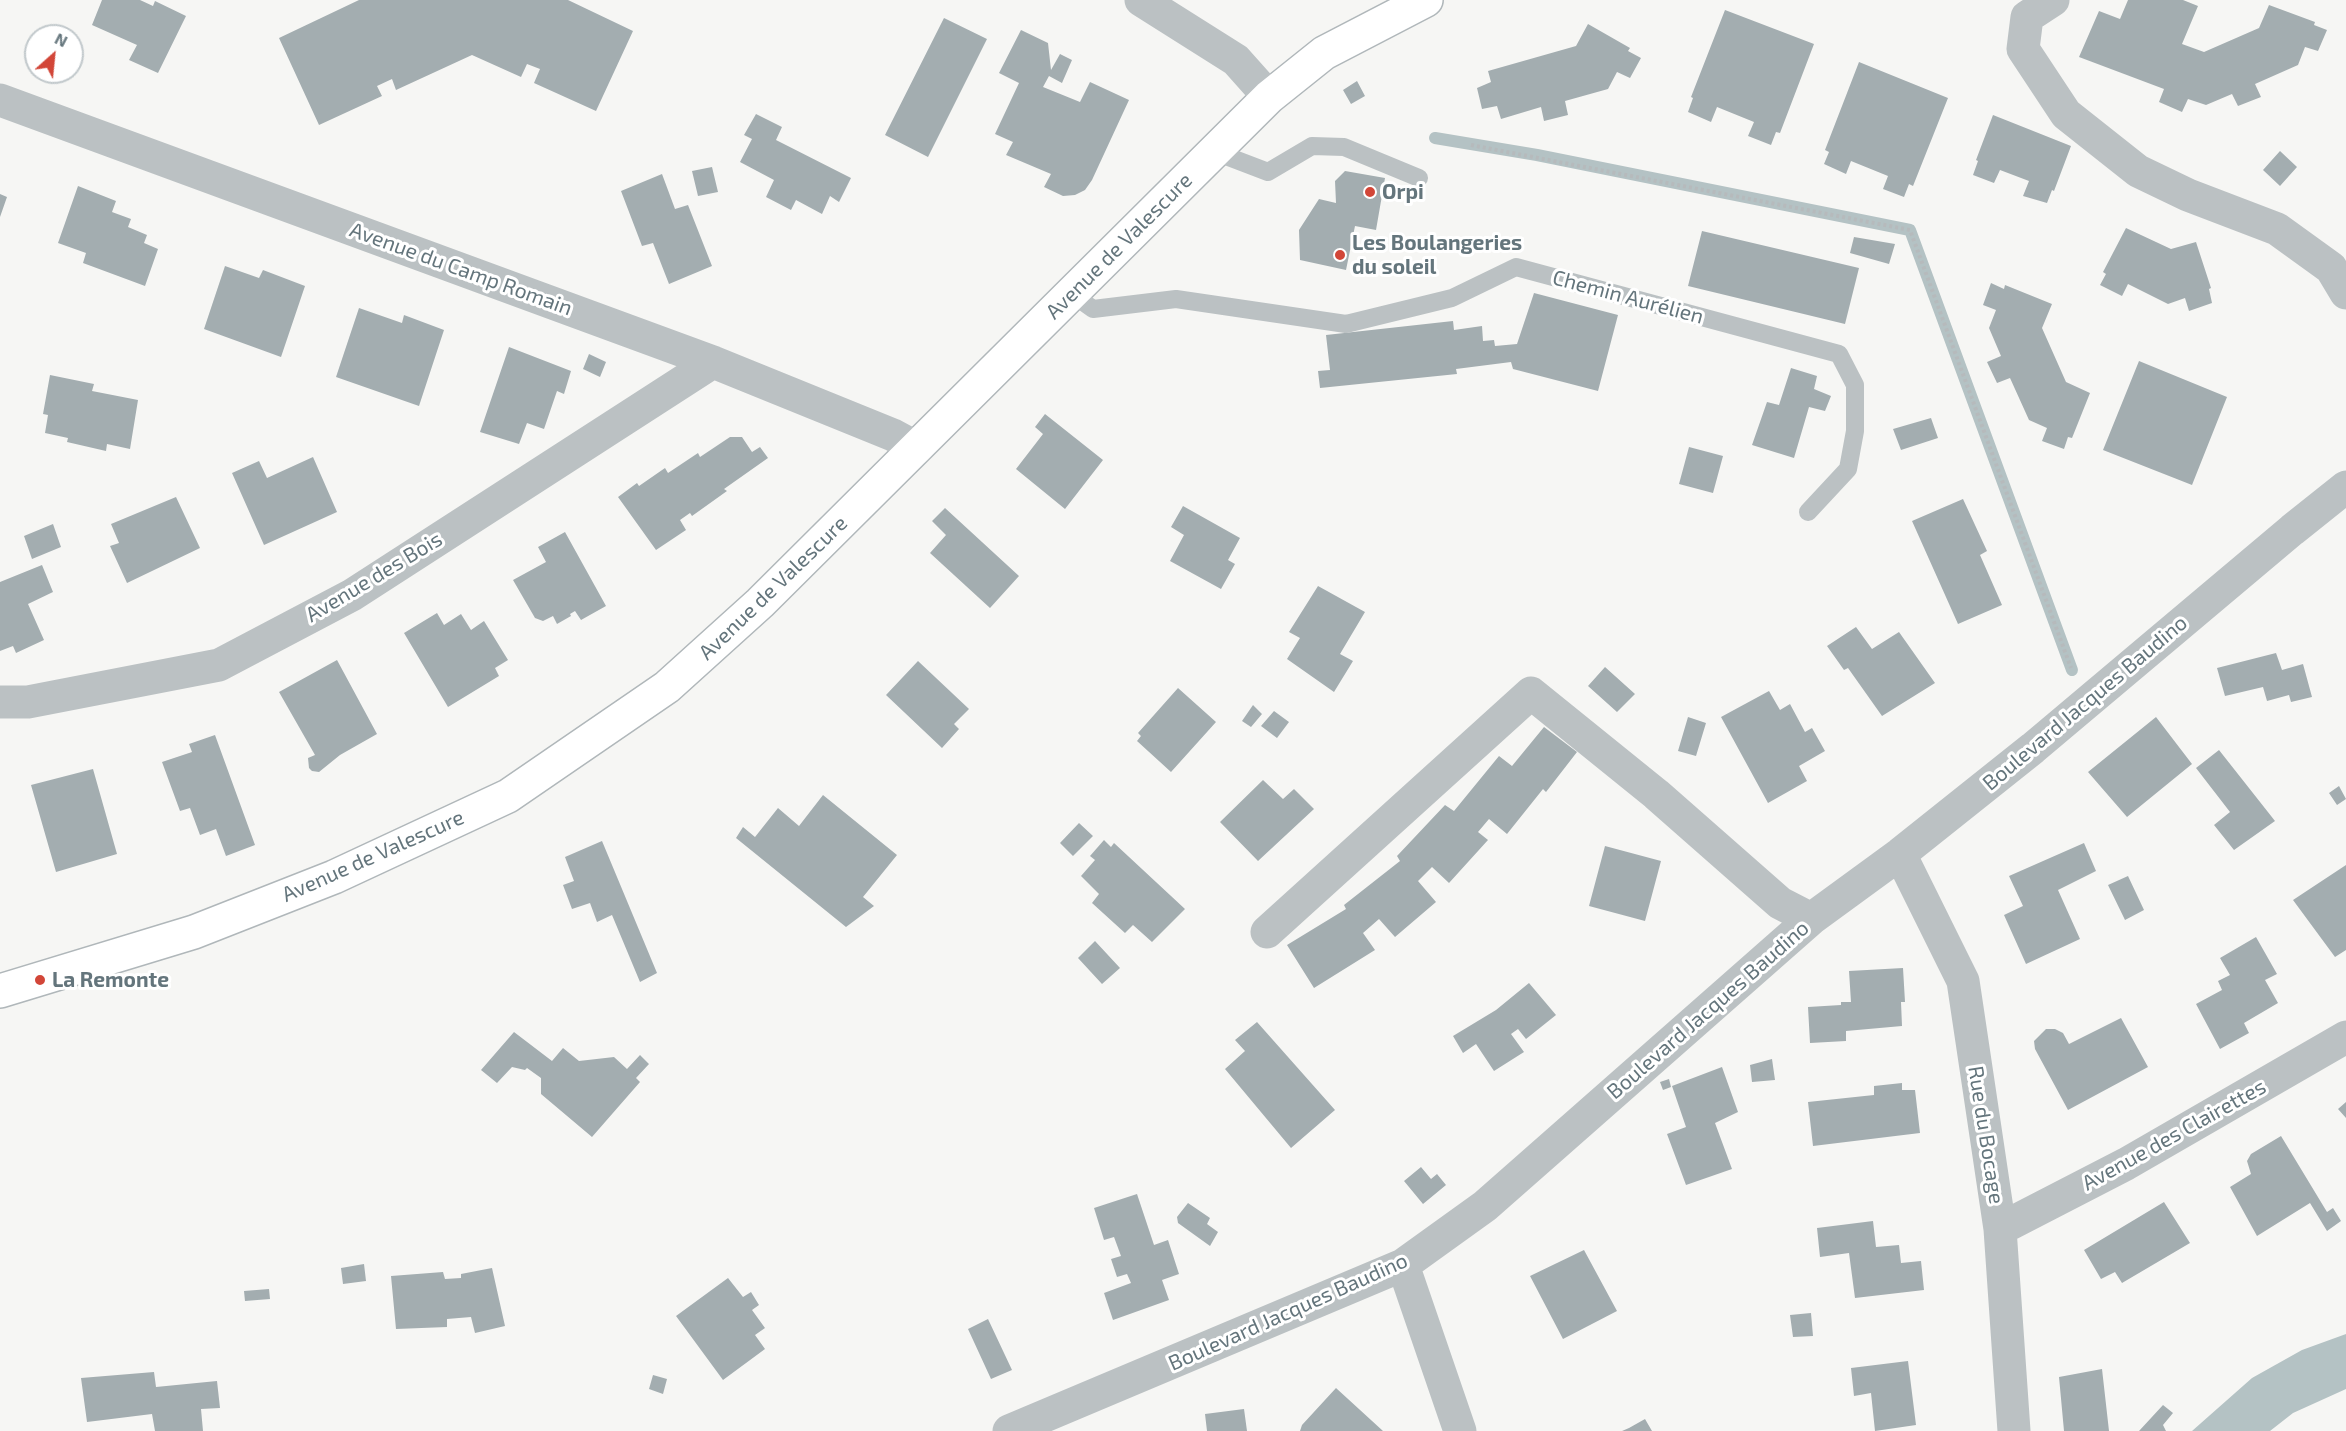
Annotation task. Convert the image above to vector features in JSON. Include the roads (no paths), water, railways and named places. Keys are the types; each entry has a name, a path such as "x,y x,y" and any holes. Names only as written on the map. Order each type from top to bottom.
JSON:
{"main road":[{"name":"Avenue de Valescure","path":"0,991 194,932 334,877 508,796 667,687 760,603 1269,97 1324,53 1426,0"}],"street":[{"path":"1141,0 1236,60 1269,97"},
{"path":"2052,0 2027,17 2023,49 2066,114 2138,171 2188,195 2277,228 2331,268 2346,293"},
{"name":"Avenue du Camp Romain","path":"0,100 712,362 893,435 917,448"},
{"name":"Avenue des Bois","path":"0,702 28,702 219,665 352,595 712,362"},
{"name":"Boulevard Jacques Baudino","path":"1009,1431 1403,1265 1485,1206 1811,919 1900,854 2033,748 2346,487"},
{"path":"1267,933 1531,693 1656,794 1780,903 1811,919"},
{"name":"Rue du Bocage","path":"1900,854 1963,981 2000,1229 2014,1431"},
{"name":"Avenue des Clairettes","path":"2000,1229 2126,1164 2346,1037"},
{"path":"1403,1265 1460,1431"}],"lane":[{"path":"1213,151 1268,172 1312,146 1344,147 1419,178"},
{"name":"Chemin Aurélien","path":"1072,294 1093,309 1176,299 1346,324 1452,298 1516,267 1839,354 1855,385 1855,431 1848,469 1808,512"}],"waterway":[{"path":"1435,138 1537,155 1910,230 2072,670"}],"place":[{"name":"Orpi","path":"1370,192"},
{"name":"Les Boulangeries du soleil","path":"1340,255"},
{"name":"La Remonte","path":"40,980"}]}
